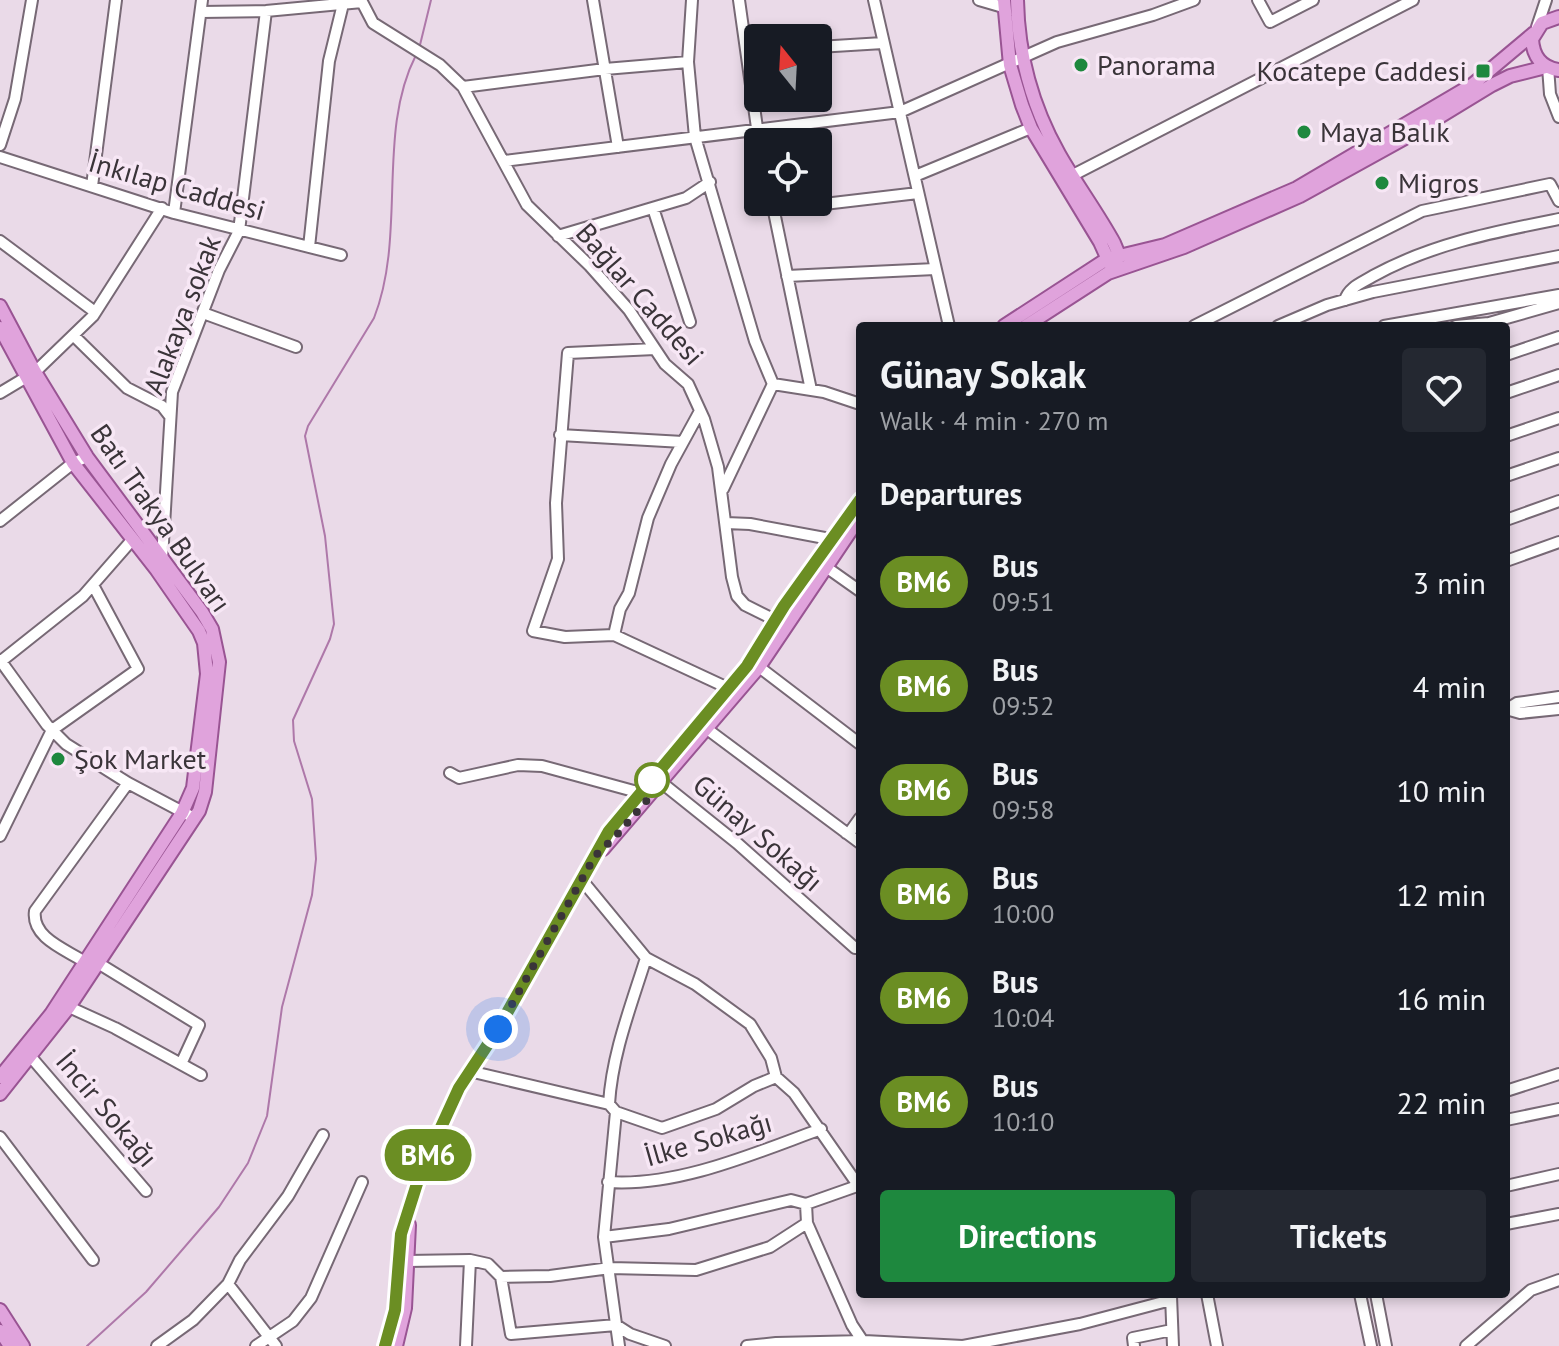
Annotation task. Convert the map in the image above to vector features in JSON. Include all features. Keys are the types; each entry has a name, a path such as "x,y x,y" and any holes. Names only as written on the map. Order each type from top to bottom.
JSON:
{"main road":[{"path":"1017,0 1022,59 1038,111 1113,257 1113,271"},
{"path":"1004,4 1010,65 1031,128 1100,242 1113,257"},
{"path":"1032,321 1113,257 1155,249 1297,188 1472,85 1547,19 1559,17"},
{"path":"1536,30 1535,55 1551,68"},
{"path":"1032,321 1113,271 1184,247 1300,196 1510,76 1551,68"},
{"name":"Batı Trakya Bulvarı","path":"0,306 73,463 156,569 199,631 207,655 207,674 188,816"},
{"name":"Batı Trakya Bulvarı","path":"0,328 87,457 202,612 212,629 217,647 215,715 205,792 92,963 69,1007 0,1094"},
{"path":"595,856 662,783 759,667 780,622 830,539 856,505"},
{"path":"396,1346 403,1320 401,1234 429,1151 453,1098 498,1029 609,831 826,567 856,523"},
{"name":"Batı Trakya Bulvarı","path":"0,1077 92,963"},
{"path":"385,1346 403,1261"},
{"path":"0,1310 23,1346"}],"street":[{"path":"0,145 15,99 32,0"},
{"path":"92,186 116,0"},
{"path":"174,213 202,0"},
{"path":"593,0 618,147"},
{"path":"692,0 688,62 695,137 755,341 773,384 722,491"},
{"path":"739,0 746,24"},
{"path":"874,0 948,322"},
{"path":"979,0 1004,4"},
{"path":"809,128 900,112 1057,42 1194,0"},
{"path":"1258,0 1270,22 1313,0"},
{"path":"1073,175 1413,0"},
{"path":"1536,30 1546,0"},
{"path":"201,12 266,11 362,1"},
{"name":"Bağlar Caddesi","path":"362,1 373,23 432,60 463,87 527,205 629,310 665,364 688,384 718,467 737,596 745,605 780,622"},
{"path":"309,247 329,61 343,4"},
{"path":"239,231 266,11"},
{"path":"832,46 883,43"},
{"path":"463,87 688,62"},
{"path":"1550,94 1551,68"},
{"path":"1527,73 1544,84 1559,117"},
{"path":"915,176 1031,128"},
{"path":"504,161 695,137 744,137"},
{"path":"0,173 3,158"},
{"name":"İnkılap Caddesi","path":"3,158 174,213 341,255"},
{"path":"558,236 686,198 710,182"},
{"path":"1202,322 1422,211 1550,184 1559,201"},
{"path":"832,201 918,193"},
{"path":"0,393 31,375 74,336 95,312 162,208"},
{"path":"653,208 690,322"},
{"path":"775,216 811,390"},
{"path":"1345,300 1355,286 1413,256 1453,242 1559,219"},
{"name":"Alakaya sokak","path":"162,559 172,392 219,270 239,231"},
{"path":"0,241 95,312"},
{"path":"1288,322 1345,300 1559,256"},
{"path":"787,276 935,269"},
{"path":"1407,322 1559,295"},
{"path":"1491,322 1559,303"},
{"path":"203,313 296,347"},
{"path":"74,336 127,388 162,406 169,415"},
{"path":"1510,354 1559,337"},
{"path":"655,349 568,353 556,503 558,559 533,631 565,637 614,635 728,688"},
{"path":"1510,392 1559,375"},
{"path":"773,384 811,390 856,403"},
{"path":"614,635 620,609 629,593 648,518 700,411"},
{"path":"1510,435 1559,418"},
{"path":"560,435 683,442"},
{"path":"0,521 73,463 87,457"},
{"path":"1510,475 1559,458"},
{"path":"1510,519 1559,501"},
{"path":"726,523 750,524 830,539"},
{"path":"132,540 83,596 0,661 66,744 188,816"},
{"path":"1510,560 1559,542"},
{"path":"826,567 856,588"},
{"path":"2,829 52,730 138,669 93,585"},
{"path":"759,667 856,741"},
{"path":"1510,706 1559,697"},
{"path":"1510,709 1520,713 1559,709"},
{"path":"707,729 856,840"},
{"path":"450,773 459,778 518,765 542,766 641,793"},
{"path":"128,783 35,911 34,919 37,929 45,937 199,1025 181,1064"},
{"name":"Günay Sokağı","path":"662,783 737,843 856,948"},
{"path":"846,833 856,824"},
{"path":"581,879 646,958 695,984 750,1024 771,1058 776,1077 794,1093 856,1181"},
{"path":"619,1346 604,1237 612,1108 610,1089 625,1020 646,958"},
{"path":"69,1007 201,1075"},
{"name":"İncir Sokağı","path":"31,1057 146,1191"},
{"path":"469,1071 612,1108 662,1128 716,1109 754,1086 776,1077"},
{"path":"1510,1090 1559,1074"},
{"path":"1510,1119 1559,1109"},
{"name":"İlke Sokağı","path":"608,1182 636,1184 678,1176 821,1129"},
{"path":"157,1346 193,1320 228,1284 240,1260 288,1196 323,1135"},
{"path":"0,1137 93,1260"},
{"path":"1510,1185 1559,1174"},
{"path":"256,1346 273,1342 311,1298 362,1182"},
{"path":"604,1237 669,1229 791,1200 806,1204 856,1186"},
{"path":"806,1204 807,1223 852,1325 865,1344"},
{"path":"1510,1223 1559,1214"},
{"path":"501,1277 550,1276 610,1268 696,1270 770,1247 807,1223"},
{"path":"403,1261 470,1260 488,1264 501,1277 511,1334 616,1325 630,1334 665,1346"},
{"path":"466,1346 470,1260"},
{"path":"1466,1346 1531,1290 1559,1280"},
{"path":"228,1284 273,1342"},
{"path":"747,1346 776,1343 989,1344 1080,1324 1167,1298"},
{"path":"1170,1298 1173,1346"},
{"path":"1208,1298 1217,1346"},
{"path":"1361,1298 1371,1346"},
{"path":"1377,1298 1386,1346"},
{"path":"1134,1346 1133,1338 1172,1330"}],"waterway":[{"path":"419,49 431,0"},
{"path":"87,1346 146,1292 219,1207 248,1163 267,1116 282,1007 312,895 316,859 312,799 294,741 293,720 334,624 325,536 305,436 308,426 374,318 384,286 397,117 404,85 416,55"}],"bus line":[{"name":"BM6","path":"385,1346 395,1310 401,1234 421,1171 453,1098 498,1029 609,831 747,666 784,606 856,505"}],"place":[{"name":"Panorama","path":"1081,65"},
{"name":"Kocatepe Caddesi","path":"1483,71"},
{"name":"Maya Balık","path":"1304,132"},
{"name":"Migros","path":"1382,183"},
{"name":"Şok Market","path":"58,759"}],"route":[{"path":"498,1029 595,856 662,783 652,780"}]}
